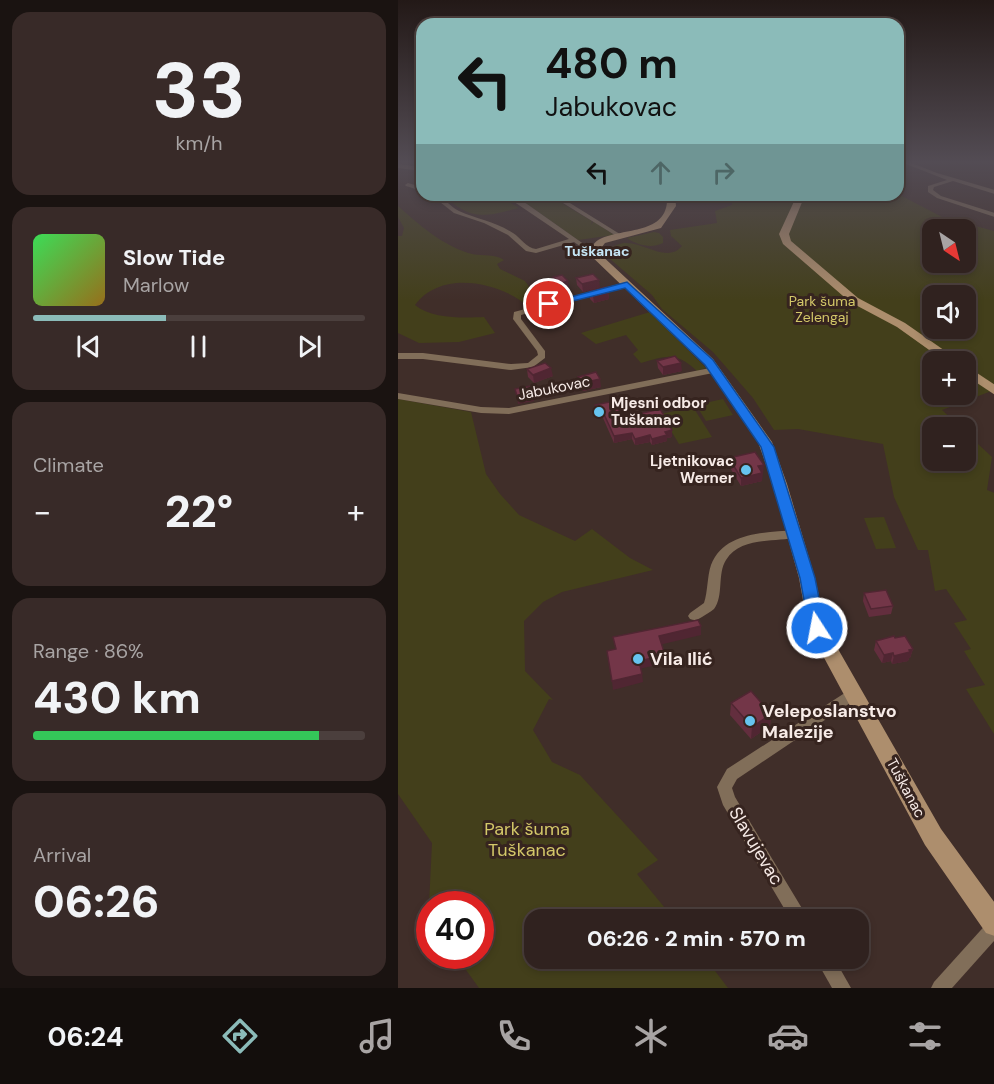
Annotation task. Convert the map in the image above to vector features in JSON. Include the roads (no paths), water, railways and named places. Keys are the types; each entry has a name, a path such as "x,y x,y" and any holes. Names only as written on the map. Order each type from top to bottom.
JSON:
{"street":[{"path":"451,208 510,234 528,250 576,241 607,239 658,226 671,208"},
{"name":"Tuškanac","path":"529,208 592,252 715,370 768,447 807,578 817,628 933,837 995,926"},
{"path":"575,208 620,236"},
{"path":"795,208 784,234 786,242 854,300 901,325 939,351"},
{"path":"973,208 995,215"},
{"path":"592,252 596,245 607,239"},
{"name":"Jabukovac","path":"398,356 423,356 511,367 530,365 542,356 541,351 517,319 517,314 627,285"},
{"name":"Jabukovac","path":"398,396 477,410 509,411 715,370"},
{"path":"976,377 995,391"},
{"path":"694,616 709,606 717,566 730,547 741,541 794,534"},
{"name":"Slavujevac","path":"793,909 728,800 724,787 732,774 854,693"},
{"path":"940,988 995,926"},
{"path":"831,969 842,988"}],"place":[{"name":"Mjesni odbor Tuškanac","path":"599,412"},
{"name":"Ljetnikovac Werner","path":"746,470"},
{"name":"Vila Ilić","path":"638,659"},
{"name":"Veleposlanstvo Malezije","path":"750,721"}],"district":[{"name":"Tuškanac","path":"597,251"}],"park label":[{"name":"Park šuma Zelengaj","path":"822,310"},
{"name":"Park šuma Tuškanac","path":"527,839"}]}
